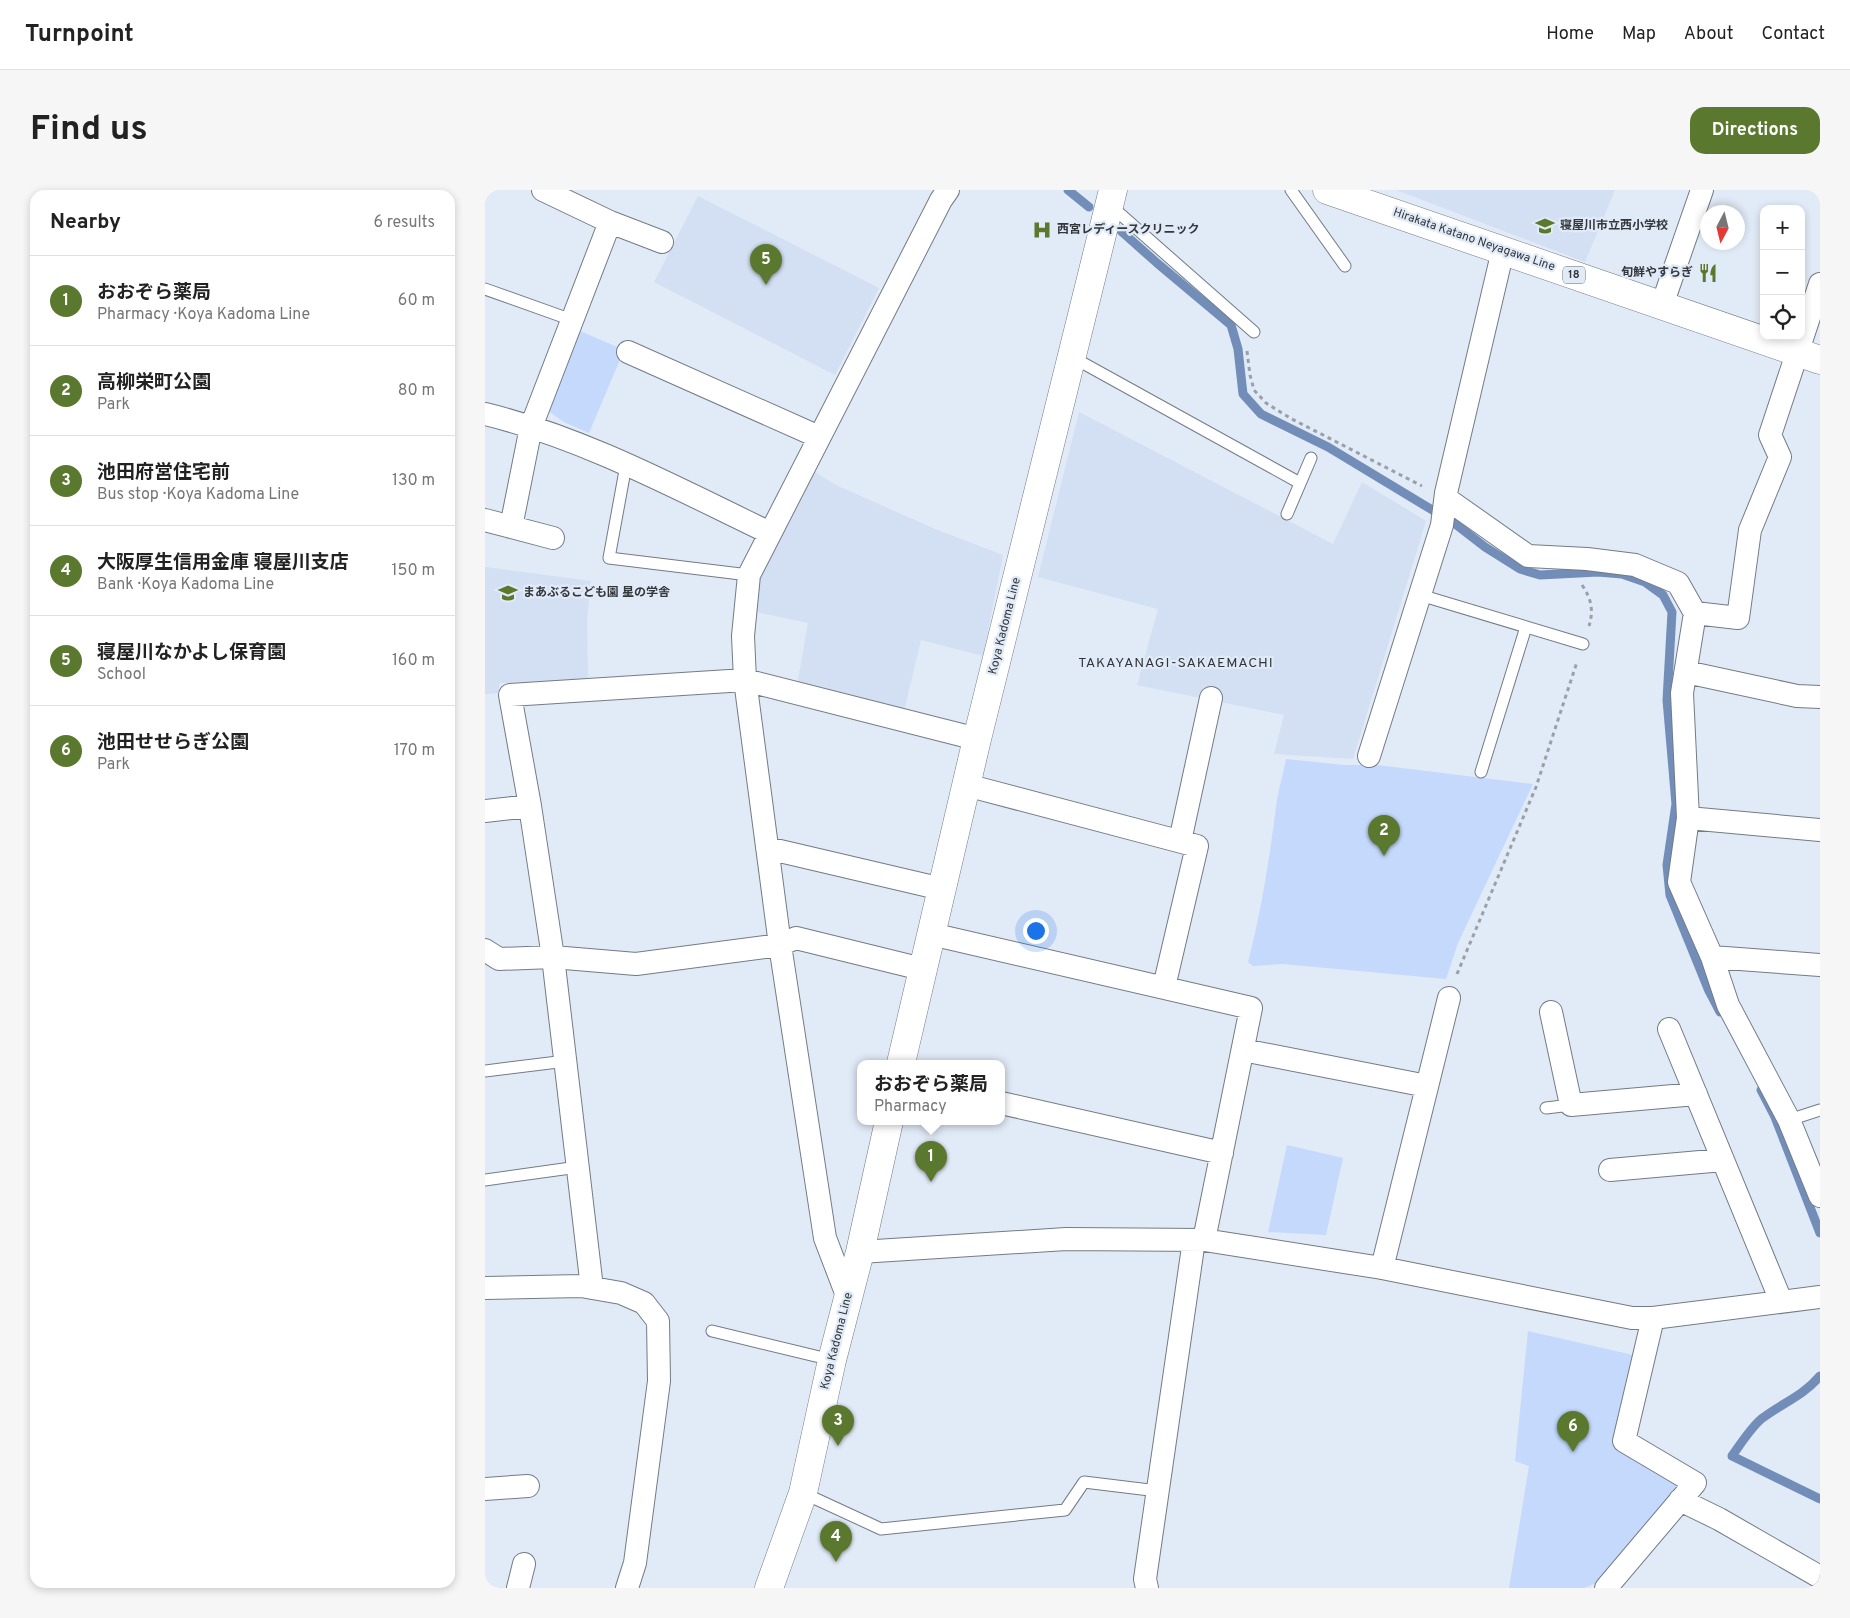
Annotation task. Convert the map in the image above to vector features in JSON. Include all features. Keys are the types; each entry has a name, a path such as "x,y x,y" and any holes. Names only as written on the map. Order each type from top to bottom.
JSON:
{"main road":[{"name":"Hirakata Katano Neyagawa Line","path":"1327,190 1809,356"},
{"name":"Koya Kadoma Line","path":"902,1060 977,739 1111,197"},
{"name":"Koya Kadoma Line","path":"769,1588 803,1493 832,1360 860,1252 888,1125"}],"street":[{"path":"543,190 610,222 662,242"},
{"path":"848,1298 825,1238 780,945 745,680 743,636 749,575 941,200 948,190"},
{"path":"1662,305 1701,190"},
{"path":"511,526 531,427 610,222"},
{"path":"1369,756 1442,525 1447,499 1446,493 1503,250"},
{"path":"1695,613 1738,618 1750,530 1780,457 1770,435 1809,356 1820,284"},
{"path":"628,352 819,437"},
{"path":"485,414 531,427 626,465 769,533"},
{"path":"1447,499 1527,556 1587,559 1635,565 1678,583 1695,613 1682,693 1688,818 1679,882 1712,957 1728,1006 1789,1120 1820,1196"},
{"path":"485,520 553,538"},
{"path":"1686,672 1797,696 1820,697"},
{"path":"592,1288 553,957 530,806 510,694 745,680 977,739"},
{"path":"1180,841 1211,698"},
{"path":"966,785 1197,846 1165,987"},
{"path":"485,811 530,806"},
{"path":"1688,818 1820,830"},
{"path":"767,848 942,889"},
{"path":"931,934 1251,1008 1222,1153 1199,1240 1158,1491 1145,1579 1147,1588"},
{"path":"485,950 499,959 553,957 635,964 780,945 797,938 922,969"},
{"path":"1712,957 1820,965"},
{"path":"1382,1268 1449,998"},
{"path":"1551,1012 1571,1105 1696,1094"},
{"path":"1669,1029 1781,1301"},
{"path":"1243,1050 1427,1086"},
{"path":"1005,1104 1222,1153"},
{"path":"1610,1170 1723,1160"},
{"path":"860,1252 1066,1239 1199,1240 1382,1268 1632,1318 1653,1318 1820,1297"},
{"path":"485,1288 581,1286 621,1293 644,1303 658,1321 659,1382 635,1563 627,1588"},
{"path":"1606,1588 1695,1483 1624,1441 1653,1318"},
{"path":"485,1489 528,1486"},
{"path":"1680,1500 1719,1519 1820,1577"},
{"path":"518,1588 524,1564"}],"lane":[{"path":"1291,190 1345,266"},
{"path":"1111,197 1254,332"},
{"path":"485,289 572,320"},
{"path":"1071,357 1300,483"},
{"path":"1287,514 1311,458"},
{"path":"626,465 609,558 749,575"},
{"path":"1420,595 1583,644"},
{"path":"1481,772 1526,627"},
{"path":"485,1071 565,1061"},
{"path":"1546,1108 1571,1105"},
{"path":"1789,1120 1820,1110"},
{"path":"485,1180 578,1167"},
{"path":"712,1331 832,1360"},
{"path":"803,1493 881,1529 1065,1510 1083,1482 1158,1491"}],"path":[{"path":"1244,323 1250,375 1254,390 1267,403 1291,418 1447,499"},
{"path":"1449,998 1453,983 1536,787 1593,616 1591,602 1579,582"}],"shaded area":[{"name":"寝屋川市立西小学校","path":"1396,190 1615,190 1585,262"},
{"path":"698,196 879,288 835,375 654,282"},
{"path":"580,331 624,350 589,433 564,422 547,410"},
{"path":"1079,412 1333,544 1362,482 1426,521 1353,759 1274,754 1284,715 1137,685 1158,609 1038,577"},
{"path":"813,471 838,486 935,529 1003,555 983,656 921,640 904,711 797,685 808,623 752,611 758,578"},
{"path":"485,567 591,581 587,620 588,680 499,683 500,693 485,694"},
{"path":"1286,759 1344,765 1377,765 1533,784 1458,943 1446,979 1283,964 1253,966 1248,962 1261,902 1278,795"},
{"path":"1287,1145 1343,1158 1326,1235 1268,1232"},
{"path":"1528,1331 1633,1355 1614,1443 1685,1483 1596,1583 1584,1588 1509,1588 1529,1466 1515,1461"}],"waterway":[{"path":"1068,190 1089,207"},
{"path":"1121,231 1231,325 1238,349 1243,394 1261,414 1328,447 1434,511"},
{"path":"1454,523 1485,547 1520,569 1540,575 1598,572 1622,574 1645,582 1663,595 1672,612 1667,700 1676,804 1667,865 1670,895 1709,991 1720,1012"},
{"path":"1761,1090 1775,1117 1820,1233"},
{"path":"1820,1376 1800,1394 1760,1420 1732,1456 1820,1499"}],"place":[{"name":"寝屋川市立西小学校","path":"1545,226"},
{"name":"西宮レディースクリニック","path":"1042,230"},
{"name":"旬鮮やすらぎ","path":"1708,273"},
{"name":"寝屋川なかよし保育園","path":"766,285"},
{"name":"まあぶるこども園 星の学舎","path":"508,593"},
{"name":"高柳栄町公園","path":"1384,856"},
{"name":"おおぞら薬局","path":"931,1182"},
{"name":"池田府営住宅前","path":"838,1446"},
{"name":"池田せせらぎ公園","path":"1573,1452"},
{"name":"大阪厚生信用金庫 寝屋川支店","path":"836,1562"}],"district":[{"name":"TAKAYANAGI-SAKAEMACHI","path":"1176,663"}]}
